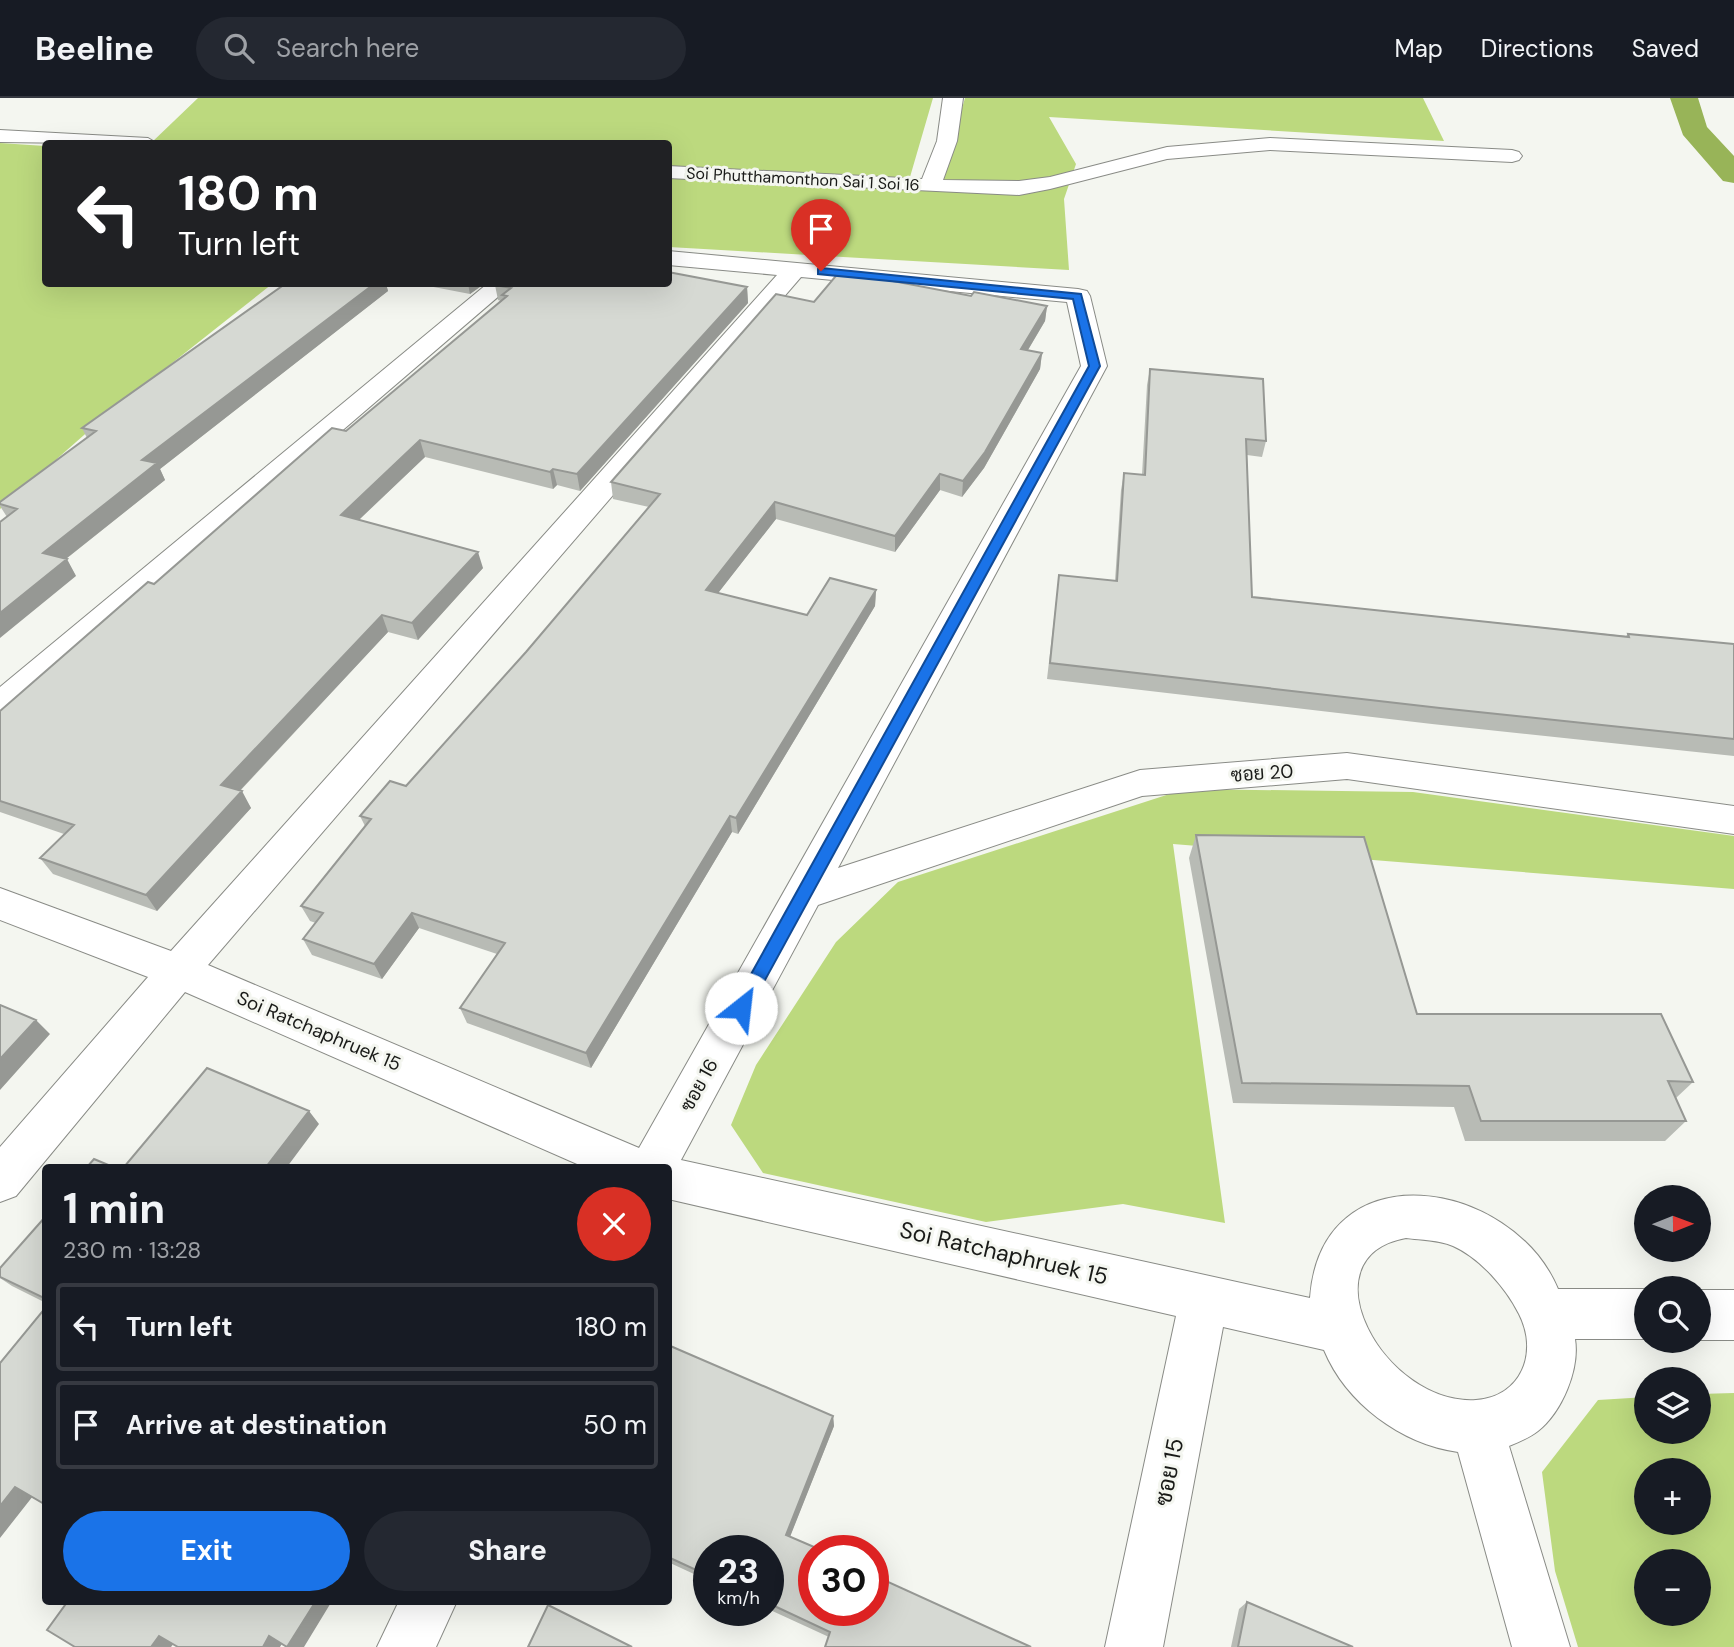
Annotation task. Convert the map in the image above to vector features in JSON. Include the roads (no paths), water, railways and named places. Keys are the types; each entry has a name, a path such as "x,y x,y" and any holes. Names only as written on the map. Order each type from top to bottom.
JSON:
{"street":[{"name":"Soi Phutthamonthon Sai 1 Soi 16","path":"672,172 930,186 947,141 953,98"},
{"path":"0,135 82,140"},
{"path":"930,186 1018,188 1167,153 1270,144 1512,156"},
{"path":"672,258 796,269"},
{"path":"0,1181 178,971 796,269"},
{"name":"ซอย 16","path":"655,1164 1094,366 1078,296 796,269"},
{"path":"0,706 497,287"},
{"name":"ซอย 20","path":"805,894 1140,783 1181,779 1347,766 1734,820"},
{"name":"Soi Ratchaphruek 15","path":"0,904 178,971 627,1164"},
{"name":"Soi Ratchaphruek 15","path":"672,1179 1340,1329"},
{"path":"1406,1216 1439,1219 1472,1231 1503,1254 1528,1282 1545,1314 1552,1347 1548,1377 1533,1402 1508,1420 1477,1427 1444,1424 1410,1410 1379,1387 1355,1360 1340,1329 1333,1295 1338,1264 1353,1240 1376,1223 1406,1216"},
{"name":"ซอย 15","path":"1134,1647 1204,1297"},
{"path":"1545,1314 1634,1314"},
{"path":"1711,1315 1734,1315"},
{"path":"1477,1427 1541,1647"},
{"path":"405,1647 427,1605"}],"waterway":[{"path":"1684,98 1693,129 1734,174"}]}
